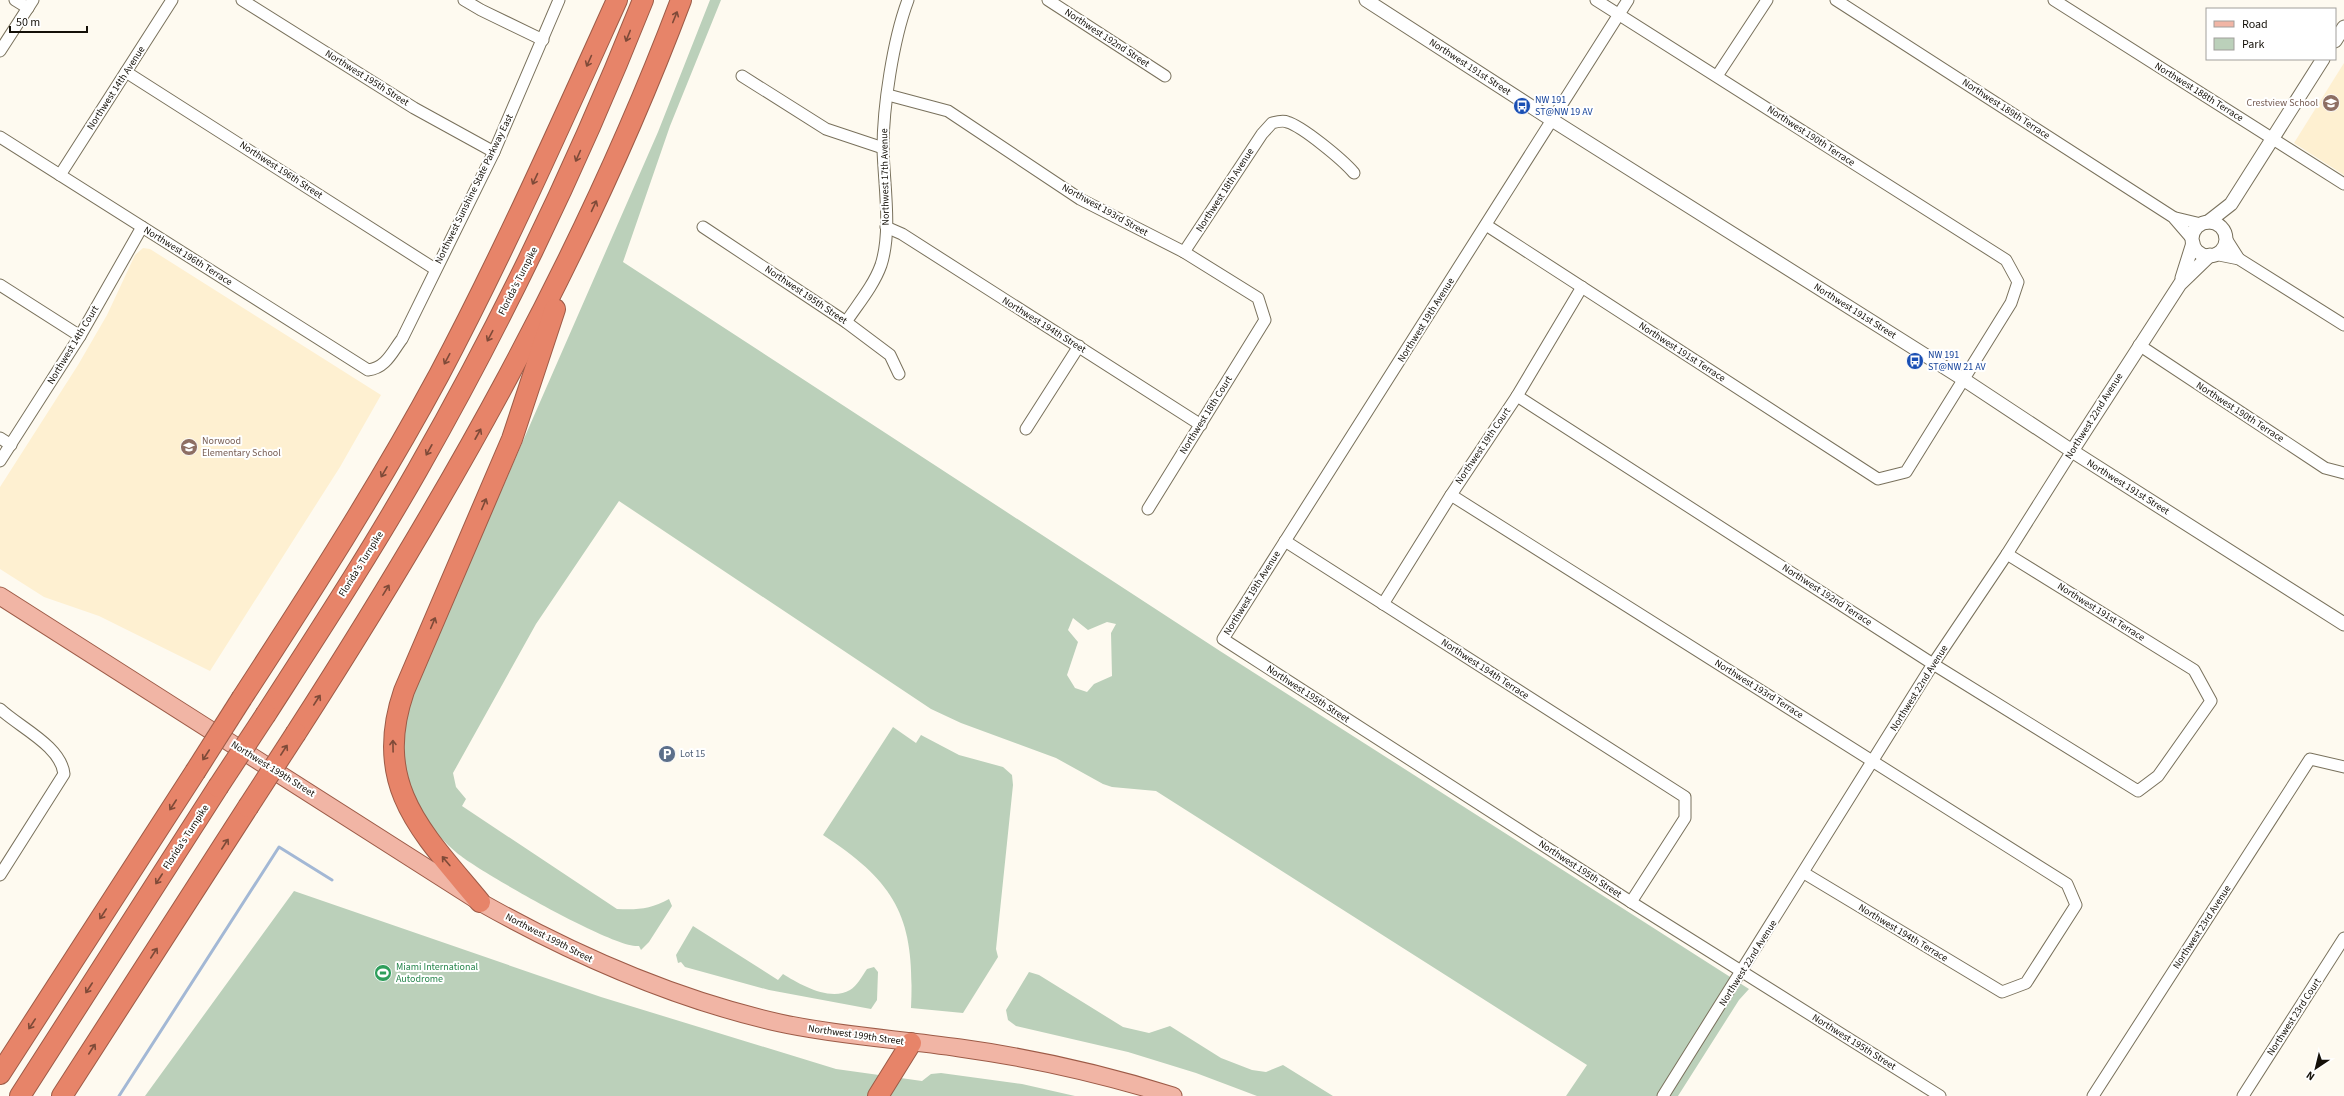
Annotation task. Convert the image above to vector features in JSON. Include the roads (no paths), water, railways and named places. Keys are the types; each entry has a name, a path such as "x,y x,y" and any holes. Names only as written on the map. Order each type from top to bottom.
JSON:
{"highway":[{"path":"0,1074 347,535 438,376 513,227 616,0"},
{"name":"Florida's Turnpike","path":"20,1096 266,714 389,518 476,364 562,190 643,0"},
{"path":"67,1091 296,733 382,596 452,480 508,379 577,241 644,92 681,0"},
{"path":"480,902 421,831 413,817 405,800 395,769 393,737 395,722 404,692 512,439 577,241"},
{"path":"878,1096 912,1043"}],"main road":[{"name":"Northwest 199th Street","path":"0,596 480,902 562,945 640,981 710,1004 812,1029 959,1048 1036,1060 1111,1077 1173,1096"}],"street":[{"path":"0,51 31,4 15,0"},
{"name":"Northwest 14th Avenue","path":"60,175 172,0"},
{"name":"Northwest 195th Street","path":"242,0 414,108 494,152"},
{"path":"464,0 481,10 543,40"},
{"name":"Northwest Sunshine State Parkway East","path":"376,369 383,366 402,338 494,152 559,0"},
{"name":"Northwest 17th Avenue","path":"846,322 870,286 881,264 886,227 883,148 888,95 892,60 908,0"},
{"name":"Northwest 192nd Street","path":"1048,0 1165,76"},
{"name":"Northwest 191st Street","path":"1366,0 1552,120 1963,379 2072,451 2344,624"},
{"name":"Northwest 190th Terrace","path":"1596,0 2006,260 2018,282 2011,302 1963,379"},
{"name":"Northwest 19th Avenue","path":"1223,639 1628,0"},
{"path":"1717,76 1767,0"},
{"name":"Northwest 189th Terrace","path":"1836,0 2175,218 2192,241"},
{"name":"Northwest 188th Terrace","path":"2054,0 2344,184"},
{"path":"2336,39 2344,27"},
{"path":"2322,60 2230,204 2195,229 2192,241 2201,254 2239,259 2344,325"},
{"name":"Northwest 196th Street","path":"126,72 436,269"},
{"path":"742,76 826,129 883,148"},
{"name":"Northwest 193rd Street","path":"888,95 948,111 1080,199 1184,252 1258,298 1265,320"},
{"name":"Northwest 18th Avenue","path":"1184,252 1267,128 1272,123 1286,121 1300,128 1347,164 1354,172"},
{"name":"Northwest 196th Terrace","path":"0,137 368,370 376,369"},
{"path":"2212,255 2222,249 2230,204"},
{"name":"Northwest 189th Terrace","path":"2175,218 2205,223"},
{"path":"2205,223 2218,225 2239,259"},
{"name":"Northwest 191st Terrace","path":"1486,225 1878,479 1906,472 1963,379"},
{"name":"Northwest 14th Court","path":"0,461 80,336 142,226"},
{"name":"Northwest 195th Street","path":"703,227 846,322 890,355 899,374"},
{"name":"Northwest 194th Street","path":"886,227 902,234 1201,425"},
{"name":"Northwest 22nd Avenue","path":"2180,284 2192,241"},
{"name":"Northwest 22nd Avenue","path":"1663,1096 1874,762 1933,664 2007,554 2139,345 2180,284 2212,255"},
{"path":"0,285 80,336"},
{"name":"Northwest 19th Court","path":"1383,604 1451,495 1517,396 1582,287"},
{"name":"Northwest 18th Court","path":"1148,509 1265,320"},
{"name":"Northwest 190th Terrace","path":"2139,345 2324,468 2344,473"},
{"path":"1026,429 1079,346"},
{"name":"Northwest 192nd Terrace","path":"1517,396 1933,664 2138,791"},
{"path":"0,438 11,445"},
{"name":"Northwest 193rd Terrace","path":"1451,495 2067,884 2076,905 2026,983 2002,992"},
{"name":"Northwest 194th Terrace","path":"1285,541 1685,797 1685,818 1631,902"},
{"name":"Northwest 191st Terrace","path":"2007,554 2194,670 2212,700 2158,776 2138,791"},
{"name":"Northwest 195th Street","path":"1223,639 1631,902 1940,1096"},
{"path":"0,709 52,749 63,765 64,774 0,874"},
{"name":"Northwest 23rd Avenue","path":"2094,1096 2310,759 2344,767"},
{"name":"Northwest 194th Terrace","path":"1804,873 2002,992"},
{"name":"Northwest 23rd Court","path":"2243,1096 2344,938"}],"waterway":[{"path":"119,1096 279,847 332,880"}],"place":[{"name":"Crestview School","path":"2331,103"},
{"name":"NW 191 ST@NW 19 AV","path":"1522,106"},
{"name":"NW 191 ST@NW 21 AV","path":"1915,361"},
{"name":"Norwood Elementary School","path":"189,447"},
{"name":"Lot 15","path":"667,754"},
{"name":"Miami International Autodrome","path":"383,973"}]}
